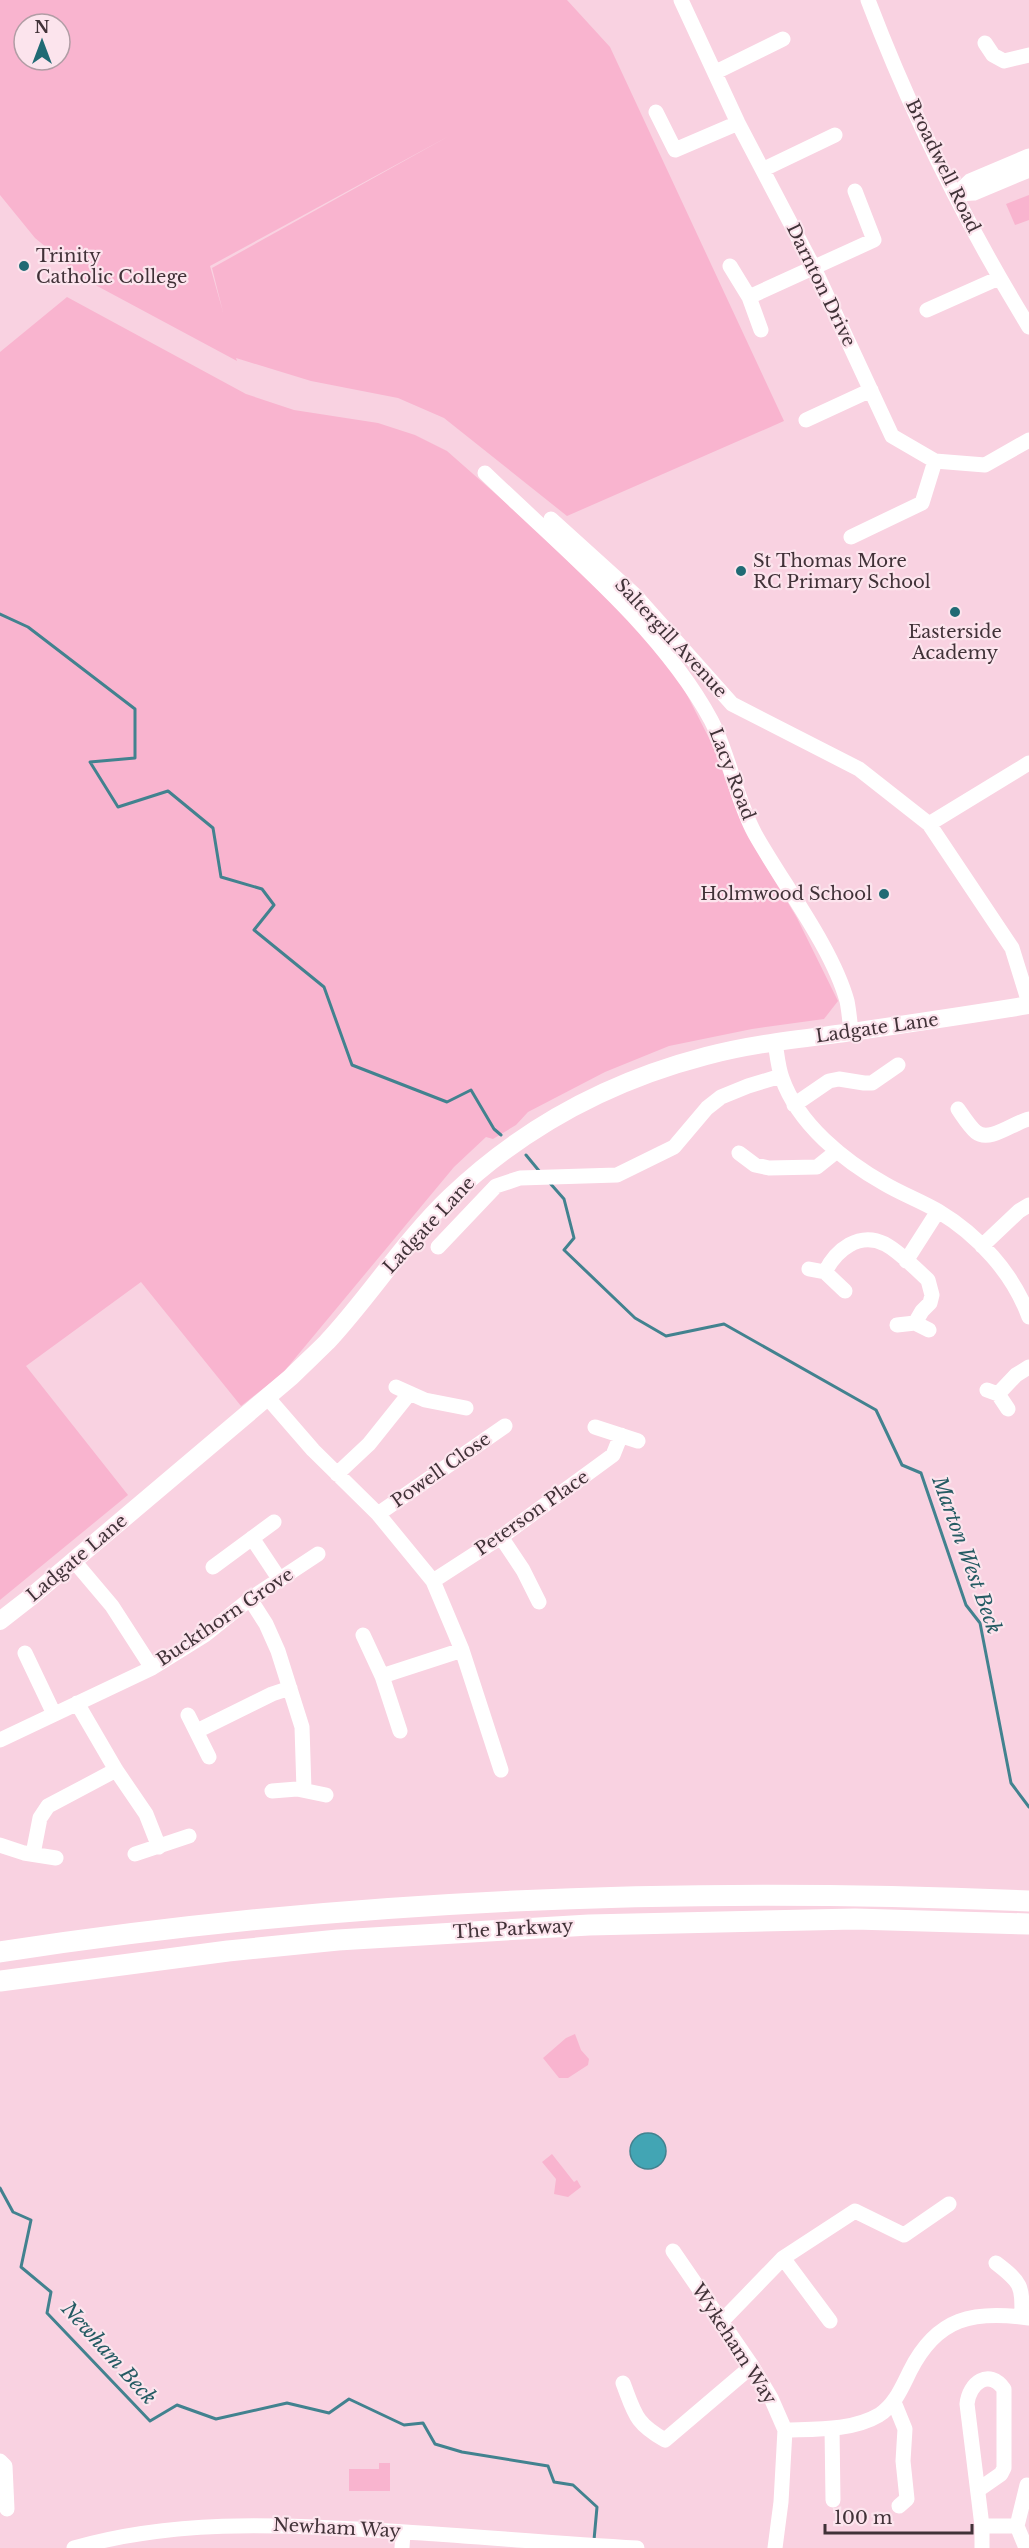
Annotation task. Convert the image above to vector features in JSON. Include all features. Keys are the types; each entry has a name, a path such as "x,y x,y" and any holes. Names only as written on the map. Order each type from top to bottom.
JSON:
{"highway":[{"name":"The Parkway","path":"0,1952 181,1928 315,1914 567,1898 828,1896 1029,1901"},
{"name":"The Parkway","path":"0,1981 228,1951 338,1940 567,1926 855,1919 1029,1924"}],"main road":[{"name":"Ladgate Lane","path":"0,1621 267,1397 327,1342 415,1234 449,1197 486,1165 534,1130 576,1105 640,1077 706,1056 776,1042 1029,1004"}],"street":[{"name":"Darnton Drive","path":"681,0 738,123 814,268 892,436 935,461 985,465 1029,440"},
{"name":"Broadwell Road","path":"868,0 903,87 999,278 1029,327"},
{"path":"716,72 783,39"},
{"path":"985,43 993,55 1004,61 1029,55"},
{"path":"656,112 675,150 738,123"},
{"path":"764,169 836,135"},
{"path":"956,194 970,181 1029,156"},
{"path":"956,194 974,193 1029,170"},
{"path":"749,297 874,240 855,191"},
{"path":"730,266 749,297 761,330"},
{"path":"927,309 999,278"},
{"path":"806,420 871,390"},
{"path":"851,537 922,503 935,461"},
{"name":"Lacy Road","path":"485,473 634,617 680,672 704,710 728,757 740,800 754,832 824,950 844,992 851,1032"},
{"name":"Saltergill Avenue","path":"551,519 635,595 732,704 859,769 929,824 1012,948 1029,1004"},
{"path":"929,824 1029,763"},
{"path":"776,1042 781,1076 794,1105 837,1151 867,1173 938,1211 982,1246 1010,1280 1029,1317"},
{"path":"794,1105 829,1081 839,1078 872,1083 898,1065"},
{"path":"438,1247 496,1186 520,1178 616,1175 674,1147 707,1108 721,1097 781,1076"},
{"path":"958,1109 982,1135 990,1136 1011,1124 1029,1119"},
{"path":"739,1153 752,1171 769,1168 817,1167 837,1151"},
{"path":"982,1246 1018,1211 1029,1205"},
{"path":"906,1261 938,1211"},
{"path":"825,1272 831,1259 839,1251 859,1240 873,1240 885,1244 928,1280 931,1287 930,1303 922,1311 922,1327 897,1325"},
{"path":"809,1269 825,1272 845,1291"},
{"path":"1008,1409 993,1392 1029,1367"},
{"path":"337,1474 369,1443 402,1390 425,1400 466,1408"},
{"path":"267,1397 313,1450 378,1514 433,1581 462,1650 501,1770"},
{"name":"Powell Close","path":"378,1514 505,1426"},
{"path":"595,1427 638,1441"},
{"name":"Peterson Place","path":"433,1581 501,1537 613,1455 621,1435"},
{"path":"213,1567 274,1522"},
{"path":"501,1537 523,1570 539,1602"},
{"path":"252,1538 280,1580"},
{"name":"Buckthorn Grove","path":"0,1740 152,1668 205,1635 250,1599 318,1554"},
{"path":"74,1561 111,1605 152,1668"},
{"path":"250,1599 266,1624 278,1651 302,1727 304,1790"},
{"path":"363,1635 382,1676 400,1731"},
{"path":"382,1676 462,1650"},
{"path":"25,1653 54,1714"},
{"path":"197,1731 272,1694 290,1688"},
{"path":"77,1703 116,1770 146,1814 159,1847"},
{"path":"188,1715 209,1757"},
{"path":"33,1854 40,1818 48,1806 116,1770"},
{"path":"272,1791 304,1790 326,1795"},
{"path":"135,1854 189,1836"},
{"path":"0,1845 56,1858"},
{"path":"722,2321 783,2258 855,2211 904,2235 949,2205"},
{"name":"Wykeham Way","path":"673,2251 752,2366 771,2398 784,2430 781,2502 775,2548"},
{"path":"783,2258 830,2321"},
{"path":"784,2430 832,2428 857,2424 879,2415 894,2402 921,2351 945,2329 976,2315 1026,2318 1022,2290 1012,2276 996,2263"},
{"path":"623,2383 633,2410 645,2429 665,2440 752,2366"},
{"path":"978,2490 1001,2474 1005,2468 1004,2389 999,2382 987,2379 975,2383 968,2392 967,2404 982,2526 982,2548"},
{"path":"894,2402 905,2430 903,2461 907,2499 899,2506"},
{"path":"832,2428 833,2500"},
{"path":"0,2461 5,2466 7,2509"},
{"path":"1026,2548 1017,2526 1027,2485"},
{"name":"Newham Way","path":"74,2548 134,2534 188,2526 286,2524 638,2548"},
{"path":"982,2526 1017,2526"},
{"path":"402,2548 403,2532"}],"shaded area":[{"path":"0,0 567,0 610,47 784,421 567,516 444,418 398,398 311,381 236,358 237,361 86,280 35,238 0,195","holes":["449,136 212,268 223,312 210,266"]},
{"path":"1029,195 1029,220 1015,225 1006,204"},
{"path":"67,297 246,394 294,410 378,423 415,435 447,451 523,518 633,624 682,685 711,742 748,836 797,918 838,1001 824,1019 752,1029 669,1046 605,1072 528,1112 516,1125 493,1139 486,1137 454,1167 282,1374 241,1406 141,1282 26,1366 128,1495 0,1600 0,352"},
{"path":"575,2034 581,2050 589,2059 588,2065 568,2078 559,2078 543,2058 566,2038"},
{"path":"552,2154 574,2182 577,2180 581,2187 568,2197 554,2194 556,2179 542,2162"},
{"path":"379,2463 390,2463 390,2491 349,2491 349,2469 379,2469"}],"water":[{"path":"648,2133 661,2138 666,2151 661,2164 648,2169 635,2164 630,2151 635,2138"}],"waterway":[{"name":"Marton West Beck","path":"0,614 28,627 135,709 135,758 90,762 118,807 168,791 213,828 221,877 262,889 274,905 254,930 324,987 352,1065 447,1102 471,1090 494,1129 501,1135"},
{"name":"Marton West Beck","path":"526,1155 540,1172"},
{"name":"Marton West Beck","path":"549,1182 564,1199 574,1238 564,1250 635,1318 666,1336 724,1324 876,1410 902,1465 921,1473 966,1605 980,1623 1011,1783 1029,1807"},
{"name":"Newham Beck","path":"0,2188 13,2212 31,2220 21,2267 51,2292 47,2313 150,2421 177,2405 216,2419 287,2403 329,2413 349,2399 404,2425 423,2423 435,2444 462,2452 548,2466 554,2482 573,2485 597,2507 594,2540"}],"place":[{"name":"Trinity Catholic College","path":"24,266"},
{"name":"St Thomas More RC Primary School","path":"741,571"},
{"name":"Easterside Academy","path":"955,612"},
{"name":"Holmwood School","path":"884,894"}]}
